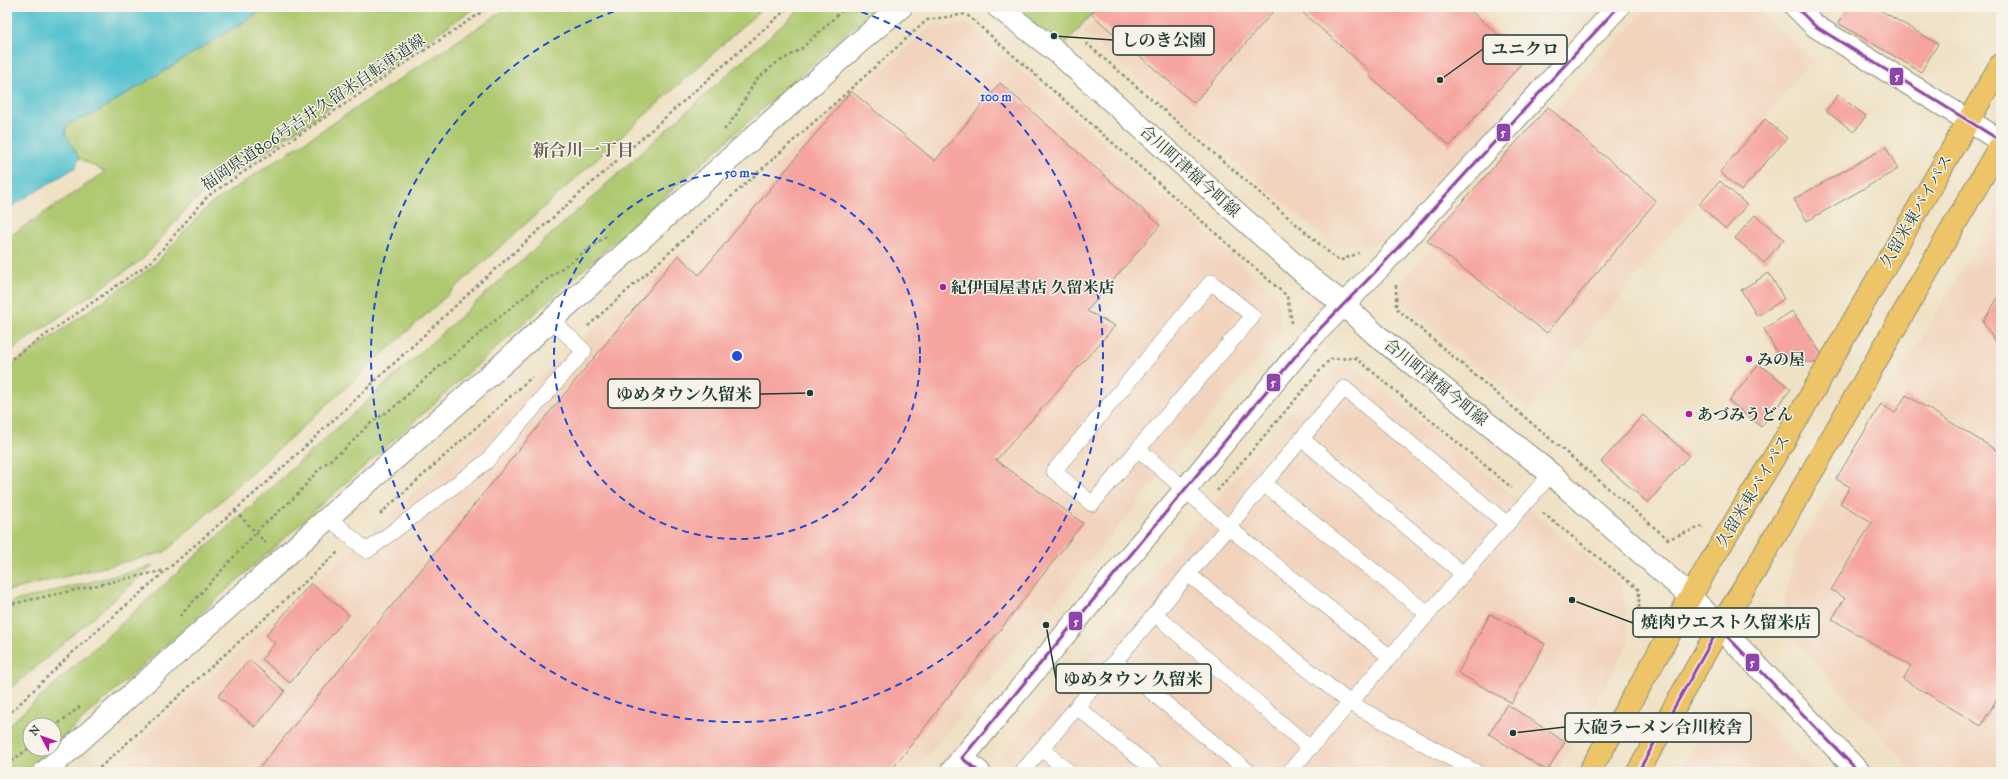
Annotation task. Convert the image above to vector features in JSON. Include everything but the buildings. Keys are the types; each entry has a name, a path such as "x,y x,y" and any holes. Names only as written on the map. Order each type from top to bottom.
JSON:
{"highway":[{"name":"久留米東バイパス","path":"1589,772 1645,677 1690,596 1796,421 2001,64"},
{"path":"1638,772 1719,628 1775,536 2001,142"}],"street":[{"path":"45,772 328,517 552,320 901,7"},
{"name":"合川町津福今町線","path":"998,7 1058,53 1306,275 1343,304 1375,334 1551,474 1690,596 1719,628 1859,772"},
{"path":"979,772 957,765 1187,490 1308,341 1381,266 1618,7"},
{"path":"1796,7 1815,26 2001,142"}],"lane":[{"path":"1211,282 1253,316 1138,449 1092,504 1054,471 1211,282"},
{"path":"328,517 367,552 486,462 584,351 552,320"},
{"path":"1022,772 1344,388 1507,524"},
{"path":"1302,439 1463,574"},
{"path":"1138,449 1228,527 1390,657"},
{"path":"1289,772 1551,474"},
{"path":"1264,484 1428,614"},
{"path":"1188,574 1350,703 1476,772"},
{"path":"1155,614 1310,748"},
{"path":"1115,662 1249,772"},
{"path":"1077,707 1156,772"},
{"path":"1042,749 1069,772"}],"path":[{"name":"福岡県道806号吉井久留米自転車道線","path":"7,362 152,261 208,196 489,7"},
{"path":"7,716 75,650 235,511 489,275 789,7"},
{"path":"722,132 736,115 755,81 775,64 801,49 846,7"},
{"path":"573,340 927,20 966,14 1287,296 1293,328"},
{"path":"1084,42 1339,261 1363,252"},
{"path":"177,620 256,533 295,497 320,468 347,447 368,425 394,407 428,376 534,288 612,232"},
{"path":"1396,279 1396,308 1668,539 1710,524"},
{"path":"1330,358 1356,358 1528,501 1639,590 1639,639"},
{"path":"95,772 538,371"},
{"path":"235,511 281,560"},
{"path":"7,605 167,570"},
{"path":"62,721 85,702"},
{"path":"7,765 22,753"}],"shaded area":[{"path":"1104,7 1474,7 1546,70 1384,243 1334,246 1084,33"},
{"path":"1649,7 1753,7 1813,59 1529,409 1398,301 1401,282"},
{"path":"969,24 1277,296 1281,331 914,772 107,772 595,328 931,26"},
{"path":"2001,203 2001,772 1914,772 1786,631 1785,595 1796,552"},
{"path":"1332,363 1351,364 1622,585 1629,642 1557,772 1020,772 1001,755"},
{"path":"1750,705 1813,772 1679,772 1710,720 1724,707"}],"green space":[{"path":"268,7 476,7 193,201 143,259 7,353 7,238 105,172 79,158 65,133 68,124 94,114"},
{"path":"509,7 764,7 165,552 7,591 7,368 153,266 209,205"},
{"path":"802,7 876,7 62,738 62,717 22,717 22,757 41,757 24,772 7,772 7,727"},
{"path":"998,7 1097,7 1058,53"},
{"path":"153,566 7,692 7,603"}],"water":[{"path":"7,7 268,7 94,114 68,124 65,133 79,158 76,167 7,209"}],"transit line":[{"name":"5","path":"979,772 962,758 1308,341 1381,266 1618,7"},
{"name":"5","path":"1796,7 1815,26 2001,141"},
{"name":"5","path":"1638,772 1719,628 1859,772"}],"place":[{"name":"しのき公園","path":"1054,36"},
{"name":"ユニクロ","path":"1440,80"},
{"name":"紀伊国屋書店 久留米店","path":"943,287"},
{"name":"みの屋","path":"1749,359"},
{"name":"ゆめタウン久留米","path":"810,393"},
{"name":"あづみうどん","path":"1689,414"},
{"name":"焼肉ウエスト久留米店","path":"1572,600"},
{"name":"ゆめタウン 久留米","path":"1046,625"},
{"name":"大砲ラーメン合川校舎","path":"1513,733"}],"district":[{"name":"新合川一丁目","path":"583,150"}]}
